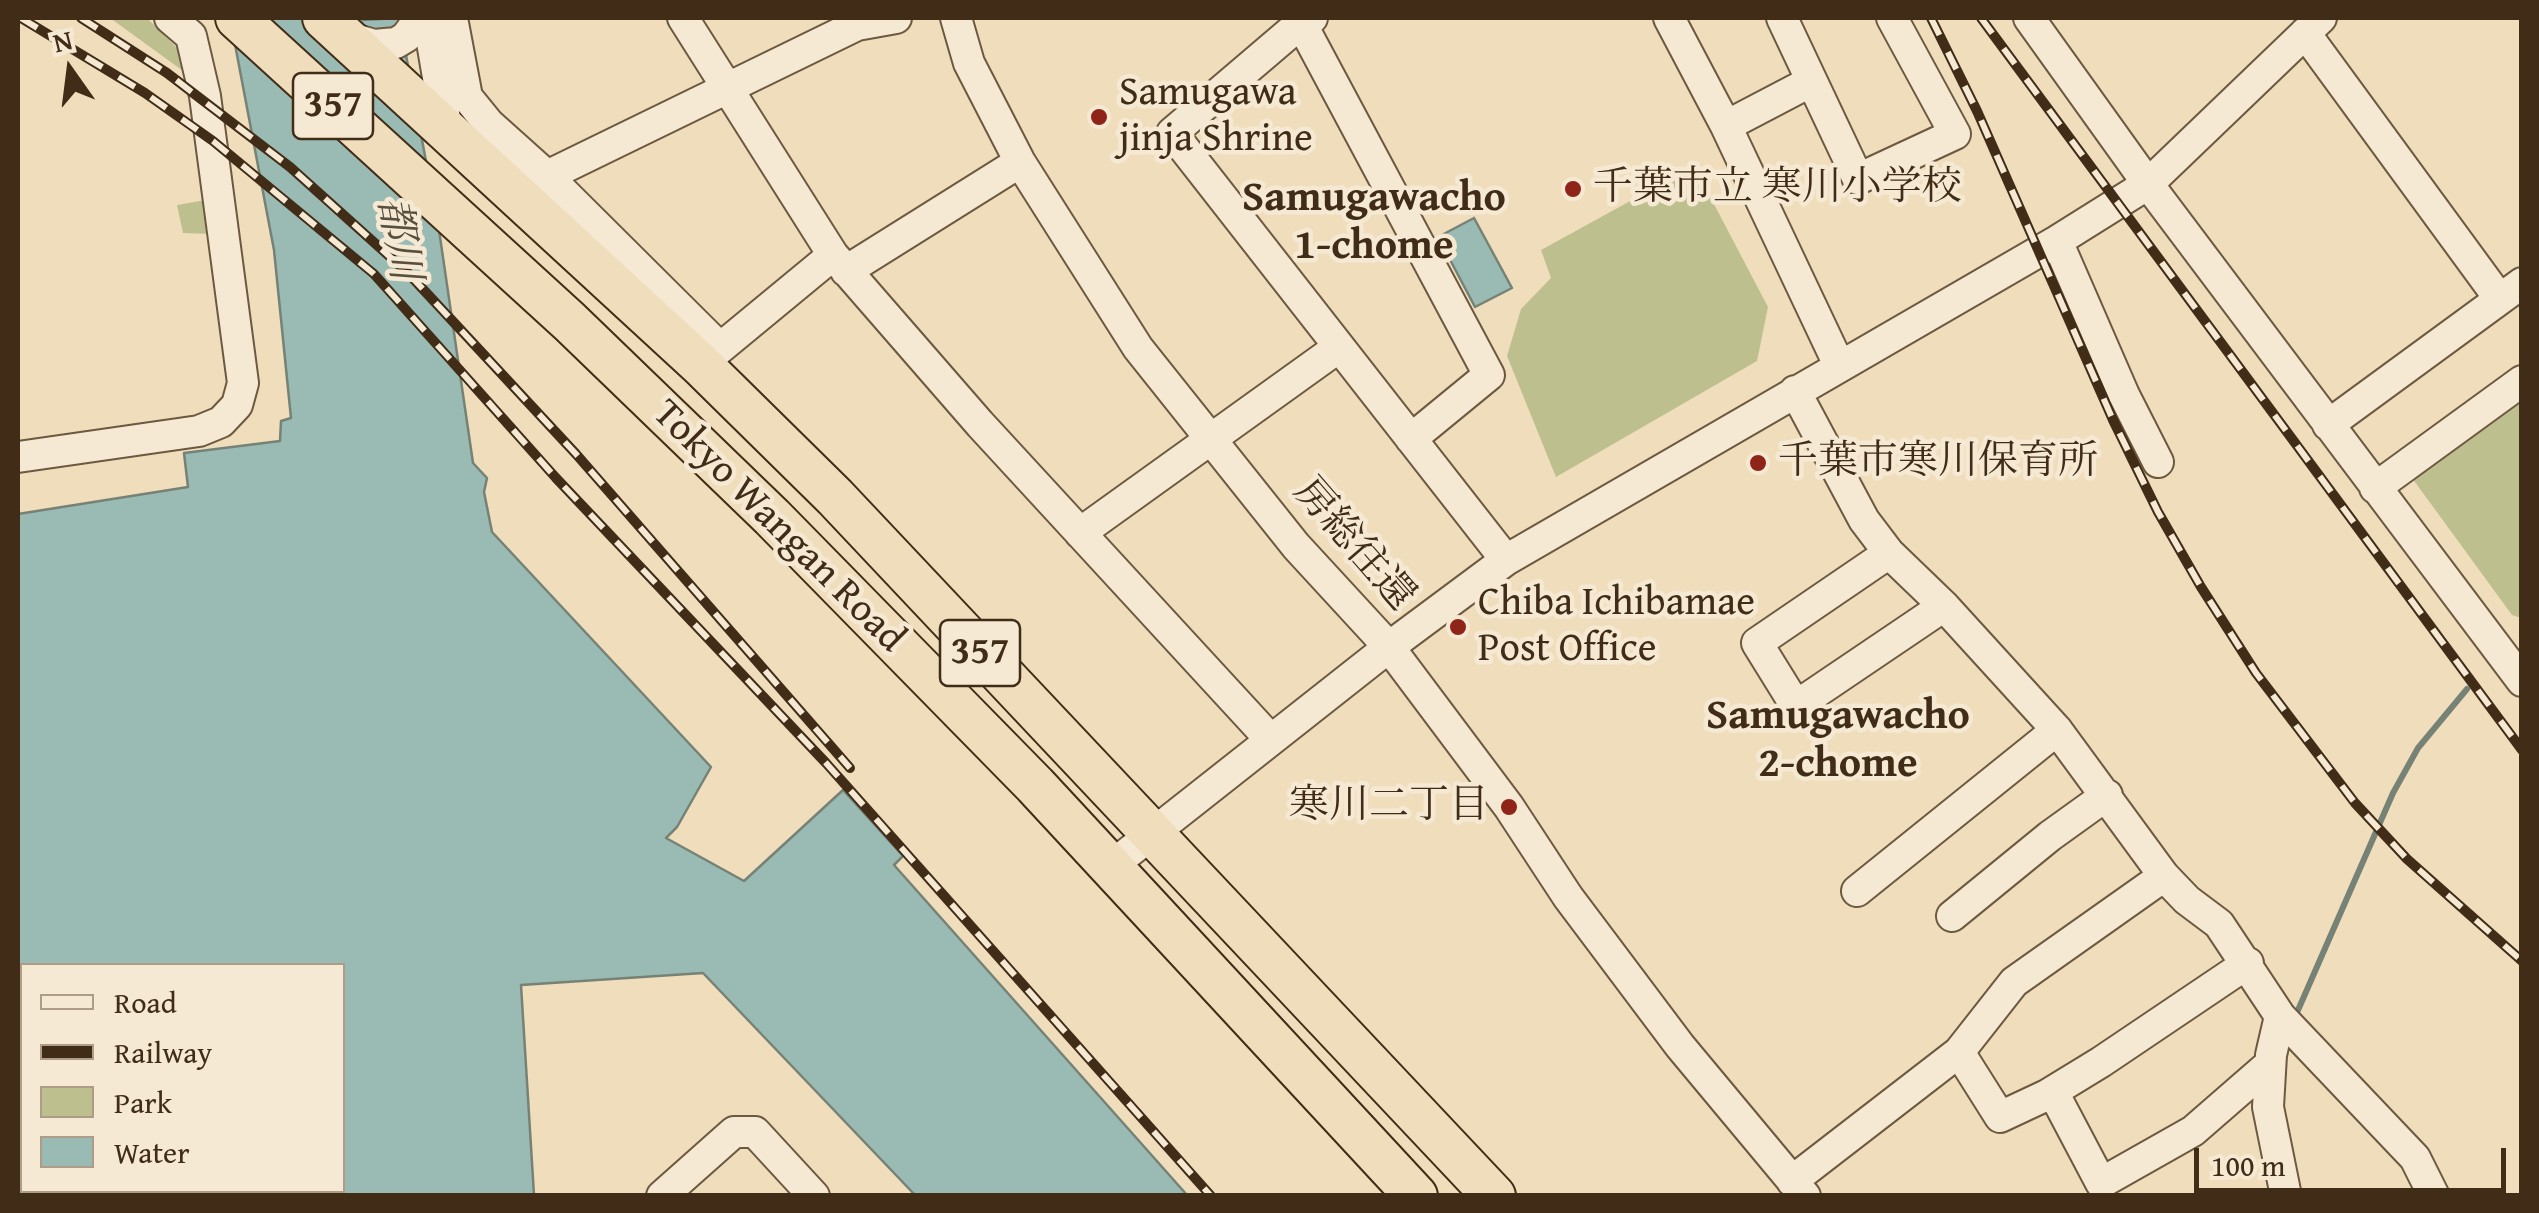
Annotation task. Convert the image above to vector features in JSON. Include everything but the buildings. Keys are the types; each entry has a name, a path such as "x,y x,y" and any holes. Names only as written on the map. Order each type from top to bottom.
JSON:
{"highway":[{"name":"Tokyo Wangan Road","path":"236,18 570,322 772,517 1035,786 1416,1196"},
{"name":"Tokyo Wangan Road","path":"335,28 432,118 711,356 835,497 1494,1196"},
{"path":"432,118 456,177 468,193 587,300 925,643 1035,786"}],"street":[{"path":"335,28 374,45 396,43 406,37 420,18"},
{"path":"428,18 432,118"},
{"path":"452,18 467,97 489,124 547,176 711,356 839,263 1020,162"},
{"path":"683,18 839,263 980,424 1271,740"},
{"path":"547,176 856,21 896,18"},
{"name":"房総往還","path":"956,18 969,63 1020,162 1138,348 1296,546 1389,647 1510,807 1568,897 1642,996 1799,1188"},
{"path":"1670,18 1839,364"},
{"path":"1782,18 1858,179 1955,134 1892,18"},
{"path":"1411,440 1490,375 1306,20 1172,132 1338,347 1411,440 1506,560"},
{"path":"2046,23 2148,184 2328,425 2376,488 2508,638 2519,674"},
{"path":"1110,867 1506,560 2057,241 2148,184 2313,25 2510,290 2328,425"},
{"path":"18,457 198,431 221,422 238,405 243,382 205,96 180,26"},
{"path":"1726,126 1810,82"},
{"path":"2057,241 2124,395 2158,462"},
{"path":"1080,533 1338,347"},
{"path":"2376,488 2522,381"},
{"path":"1794,391 1864,520 1889,553 1944,606 2057,730 2164,876 2219,924 2287,1024 2415,1158 2434,1196"},
{"path":"1889,553 1757,643 1796,706 1944,606"},
{"path":"1858,891 2057,730"},
{"path":"1952,916 2107,795"},
{"path":"1799,1188 1959,1052 2014,982 2164,876"},
{"path":"1959,1052 2000,1117 2053,1092 2248,963"},
{"path":"2286,1196 2268,1107 2270,1064 2287,1024"},
{"path":"2053,1092 2101,1183 2193,1130 2270,1064"},
{"path":"662,1196 734,1132 755,1132 814,1196"}],"green space":[{"path":"110,18 147,18 180,51 190,76"},
{"path":"1694,166 1768,307 1757,361 1556,477 1507,356 1521,309 1551,278 1541,250"},
{"path":"206,200 213,234 183,233 177,205"},
{"path":"2521,389 2521,618 2512,615 2412,478"}],"water":[{"name":"都川","path":"230,18 399,18 439,230 473,463 487,478 484,492 492,532 711,767 677,827 666,838 744,881 843,790 903,856 894,865 1187,1195 915,1195 703,973 521,985 534,1195 18,1196 18,514 188,487 184,453 280,441 281,421 291,418 274,250"},
{"path":"1474,218 1512,288 1475,307 1438,237"}],"waterway":[{"path":"2295,1017 2393,793 2418,748 2467,689"}],"railway":[{"path":"21,18 145,93 213,141 374,274 556,478 826,763 1211,1196"},
{"path":"81,18 167,73 290,167 407,272 576,454 850,768"},
{"path":"1931,18 1977,111 2113,420 2158,512 2201,587 2256,673 2355,803 2407,859 2522,961"},
{"path":"1981,18 2522,750"}],"place":[{"name":"Samugawa jinja Shrine","path":"1099,117"},
{"name":"千葉市立 寒川小学校","path":"1573,189"},
{"name":"千葉市寒川保育所","path":"1758,463"},
{"name":"Chiba Ichibamae Post Office","path":"1458,627"},
{"name":"寒川二丁目","path":"1509,807"}],"district":[{"name":"Samugawacho 1-chome","path":"1374,223"},
{"name":"Samugawacho 2-chome","path":"1838,741"}]}
